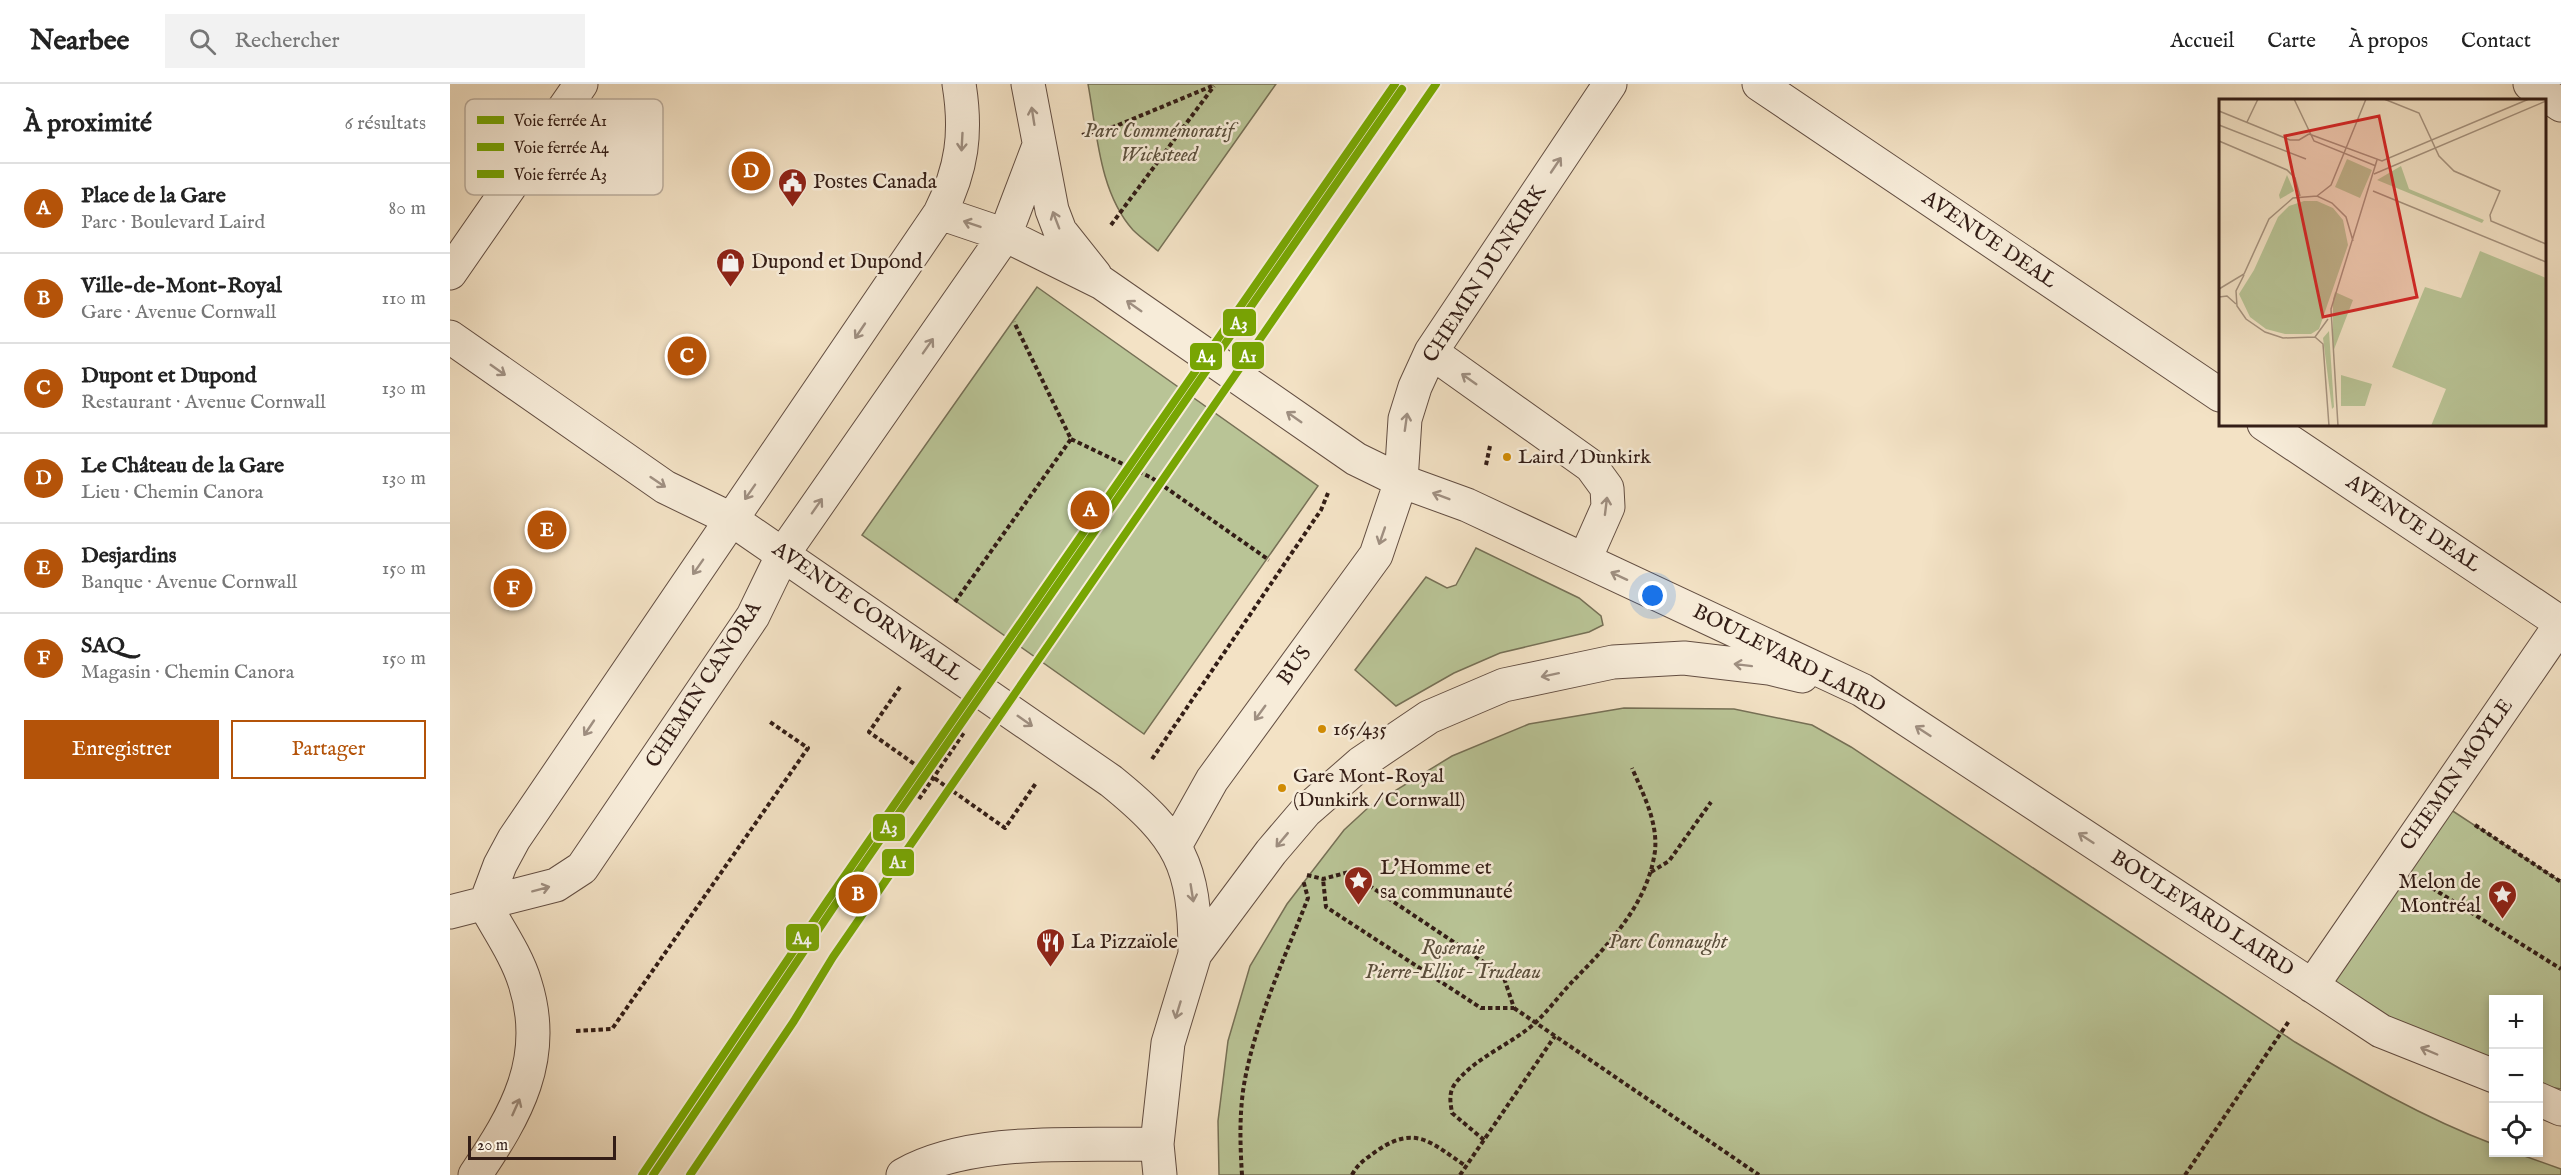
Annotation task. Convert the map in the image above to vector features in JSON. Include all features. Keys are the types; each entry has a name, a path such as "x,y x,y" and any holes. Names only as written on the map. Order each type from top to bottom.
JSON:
{"street":[{"path":"571,99 581,84"},
{"path":"475,1175 506,1129 527,1083 534,1032 525,982 485,905 500,865 514,839 940,213 955,182 962,148 963,108 959,84"},
{"name":"BOULEVARD LAIRD","path":"1028,84 1038,148 1052,210 1060,231 1102,284"},
{"name":"CHEMIN DUNKIRK","path":"1401,481 1405,419 1415,387 1431,352 1610,84"},
{"name":"AVENUE DEAL","path":"1759,84 2219,394"},
{"path":"2530,84 2561,105"},
{"name":"CHEMIN CANORA","path":"485,905 556,885 582,868 753,616 783,554 1005,235 1038,148"},
{"path":"450,273 504,195"},
{"name":"BOULEVARD LAIRD","path":"940,213 1005,235 1102,284 1342,451 1401,481 1467,505 1585,559 1862,690 2381,1031 2489,1076"},
{"name":"AVENUE CORNWALL","path":"450,337 665,487 731,519 783,554 1111,781 1145,808 1175,846 1192,889 1195,954"},
{"path":"1431,352 1591,466 1607,488 1608,507 1585,559"},
{"name":"AVENUE DEAL","path":"2267,426 2561,623"},
{"name":"BUS","path":"1175,846 1212,780 1376,555 1401,481"},
{"name":"CHEMIN MOYLE","path":"2312,986 2561,623"},
{"path":"903,1175 946,1157 984,1149 1159,1159 1168,1043 1195,954 1306,811 1361,763 1429,717 1504,685 1613,662 1684,658 1769,668 1862,690"},
{"path":"450,912 485,905"},
{"path":"2543,1086 2561,1089"},
{"path":"2543,1101 2561,1108"}],"path":[{"path":"1082,135 1116,126 1214,85"},
{"path":"1111,225 1214,85"},
{"path":"1014,322 1071,439 1152,478 1269,560"},
{"path":"955,602 1071,439"},
{"path":"1150,762 1321,510"},
{"path":"904,682 870,732 1005,828 1041,776"},
{"path":"570,1031 612,1029 808,748 770,722"},
{"path":"919,799 969,726"},
{"path":"1484,1140 1452,1113 1449,1095 1458,1079 1535,1023 1588,966 1635,908 1650,873 1655,849 1652,819 1632,768"},
{"path":"1650,873 1669,861 1711,802"},
{"path":"2439,802 2561,882"},
{"path":"2395,865 2561,969"},
{"path":"1242,1175 1240,1140 1245,1081 1256,1034 1308,898 1301,874 1323,879 1349,872 1503,975 1514,1008"},
{"path":"1323,879 1326,906 1481,1008 1514,1008 1759,1175"},
{"path":"2185,1175 2312,986"},
{"path":"1460,1175 1555,1036"},
{"path":"1352,1175 1357,1164 1390,1142 1410,1135 1426,1140 1466,1166"}],"green space":[{"name":"Parc Commémoratif Wicksteed","path":"1088,84 1276,84 1158,251 1133,230 1113,198 1101,161"},
{"path":"1037,287 1318,486 1144,734 862,535"},
{"path":"1476,548 1579,598 1601,616 1603,625 1589,632 1500,653 1454,673 1396,706 1355,670 1426,577 1447,588 1456,585"},
{"name":"Parc Connaught","path":"1624,708 1734,709 1812,725 1851,747 2295,1042 2392,1098 2489,1142 2489,1157 2527,1157 2561,1169 2561,1175 1219,1175 1218,1121 1228,1041 1250,966 1287,904 1344,830 1370,806 1452,756 1529,724"},
{"path":"2439,802 2561,882 2561,1089 2543,1086 2543,995 2489,995 2489,1074 2312,986"}],"rail line":[{"name":"A4","path":"642,1175 828,900 1395,84"},
{"name":"A1","path":"690,1175 794,1021 833,957 1436,84"},
{"name":"A3","path":"653,1175 835,905 1402,89"}],"place":[{"name":"Le Château de la Gare","path":"751,171"},
{"name":"Postes Canada","path":"792,208"},
{"name":"Dupond et Dupond","path":"730,288"},
{"name":"Dupont et Dupond","path":"687,356"},
{"name":"Laird / Dunkirk","path":"1507,457"},
{"name":"Place de la Gare","path":"1090,510"},
{"name":"Desjardins","path":"547,530"},
{"name":"SAQ","path":"513,588"},
{"name":"165/435","path":"1322,729"},
{"name":"Gare Mont-Royal (Dunkirk / Cornwall)","path":"1282,788"},
{"name":"Ville-de-Mont-Royal","path":"858,894"},
{"name":"L'Homme et sa communauté","path":"1359,906"},
{"name":"Melon de Montréal","path":"2502,920"},
{"name":"La Pizzaïole","path":"1050,968"}],"park label":[{"name":"Roseraie Pierre-Elliot-Trudeau","path":"1453,960"}]}
